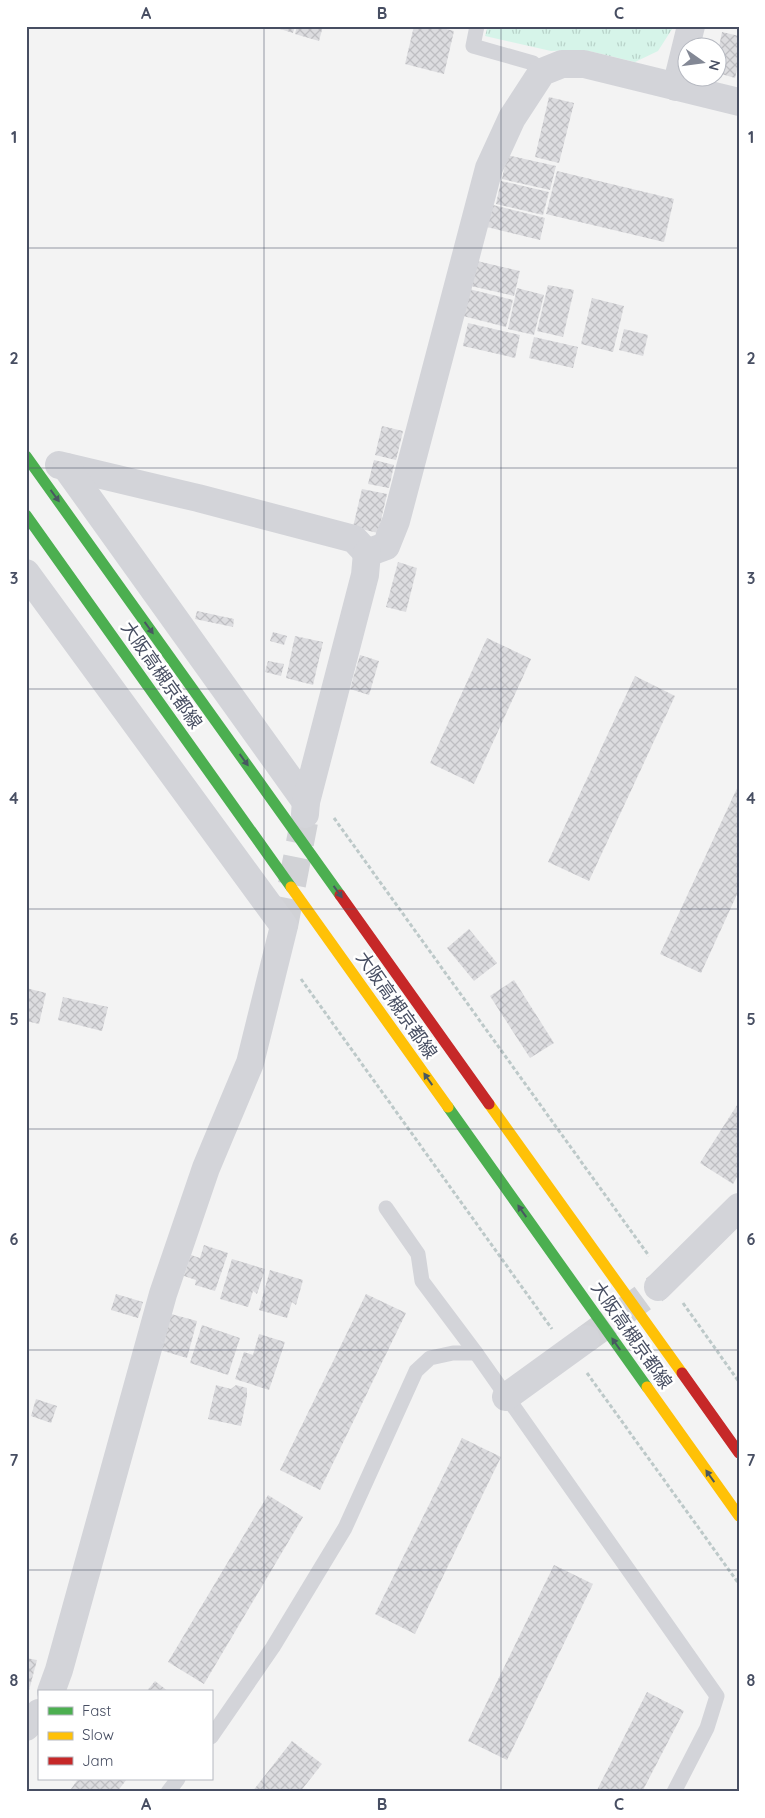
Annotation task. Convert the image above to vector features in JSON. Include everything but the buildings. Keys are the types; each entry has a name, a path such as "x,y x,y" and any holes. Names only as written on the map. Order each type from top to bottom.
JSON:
{"main road":[{"name":"大阪高槻京都線","path":"26,456 739,1453"},
{"name":"大阪高槻京都線","path":"26,515 739,1516"}],"street":[{"path":"676,87 691,26"},
{"path":"367,553 386,546 396,521 489,168 512,118 542,72 551,67 573,62 739,102"},
{"path":"26,456 354,539 367,553"},
{"path":"66,467 305,812"},
{"path":"305,812 364,575 367,553"},
{"path":"26,573 284,926 250,1063 206,1168 163,1294 59,1670 52,1690"},
{"path":"662,1284 739,1207"},
{"path":"506,1396 578,1345"},
{"path":"26,1727 38,1714"}],"lane":[{"path":"477,26 473,46 533,62 542,72"},
{"path":"386,1208 418,1254 422,1281 476,1353 717,1696 707,1728 674,1792"},
{"path":"212,1736 273,1647 345,1528 416,1371 430,1358 453,1353 476,1353"},
{"path":"168,1792 177,1780"}],"path":[{"path":"305,812 329,811 662,1284 739,1382"},
{"path":"578,1345 739,1584"}],"green space":[{"path":"488,26 674,26 658,51 635,62 589,51 551,51 485,36"}],"tunnel":[{"path":"284,926 304,822"},
{"path":"586,1339 658,1287"}],"traffic: fast":[{"path":"26,456 340,895"},
{"path":"26,515 291,887"},
{"path":"448,1107 647,1387"}],"traffic: slow":[{"path":"291,887 448,1107"},
{"path":"489,1104 682,1373"},
{"path":"647,1387 739,1516"}],"traffic: jam":[{"path":"340,895 489,1104"},
{"path":"682,1373 739,1453"}]}
